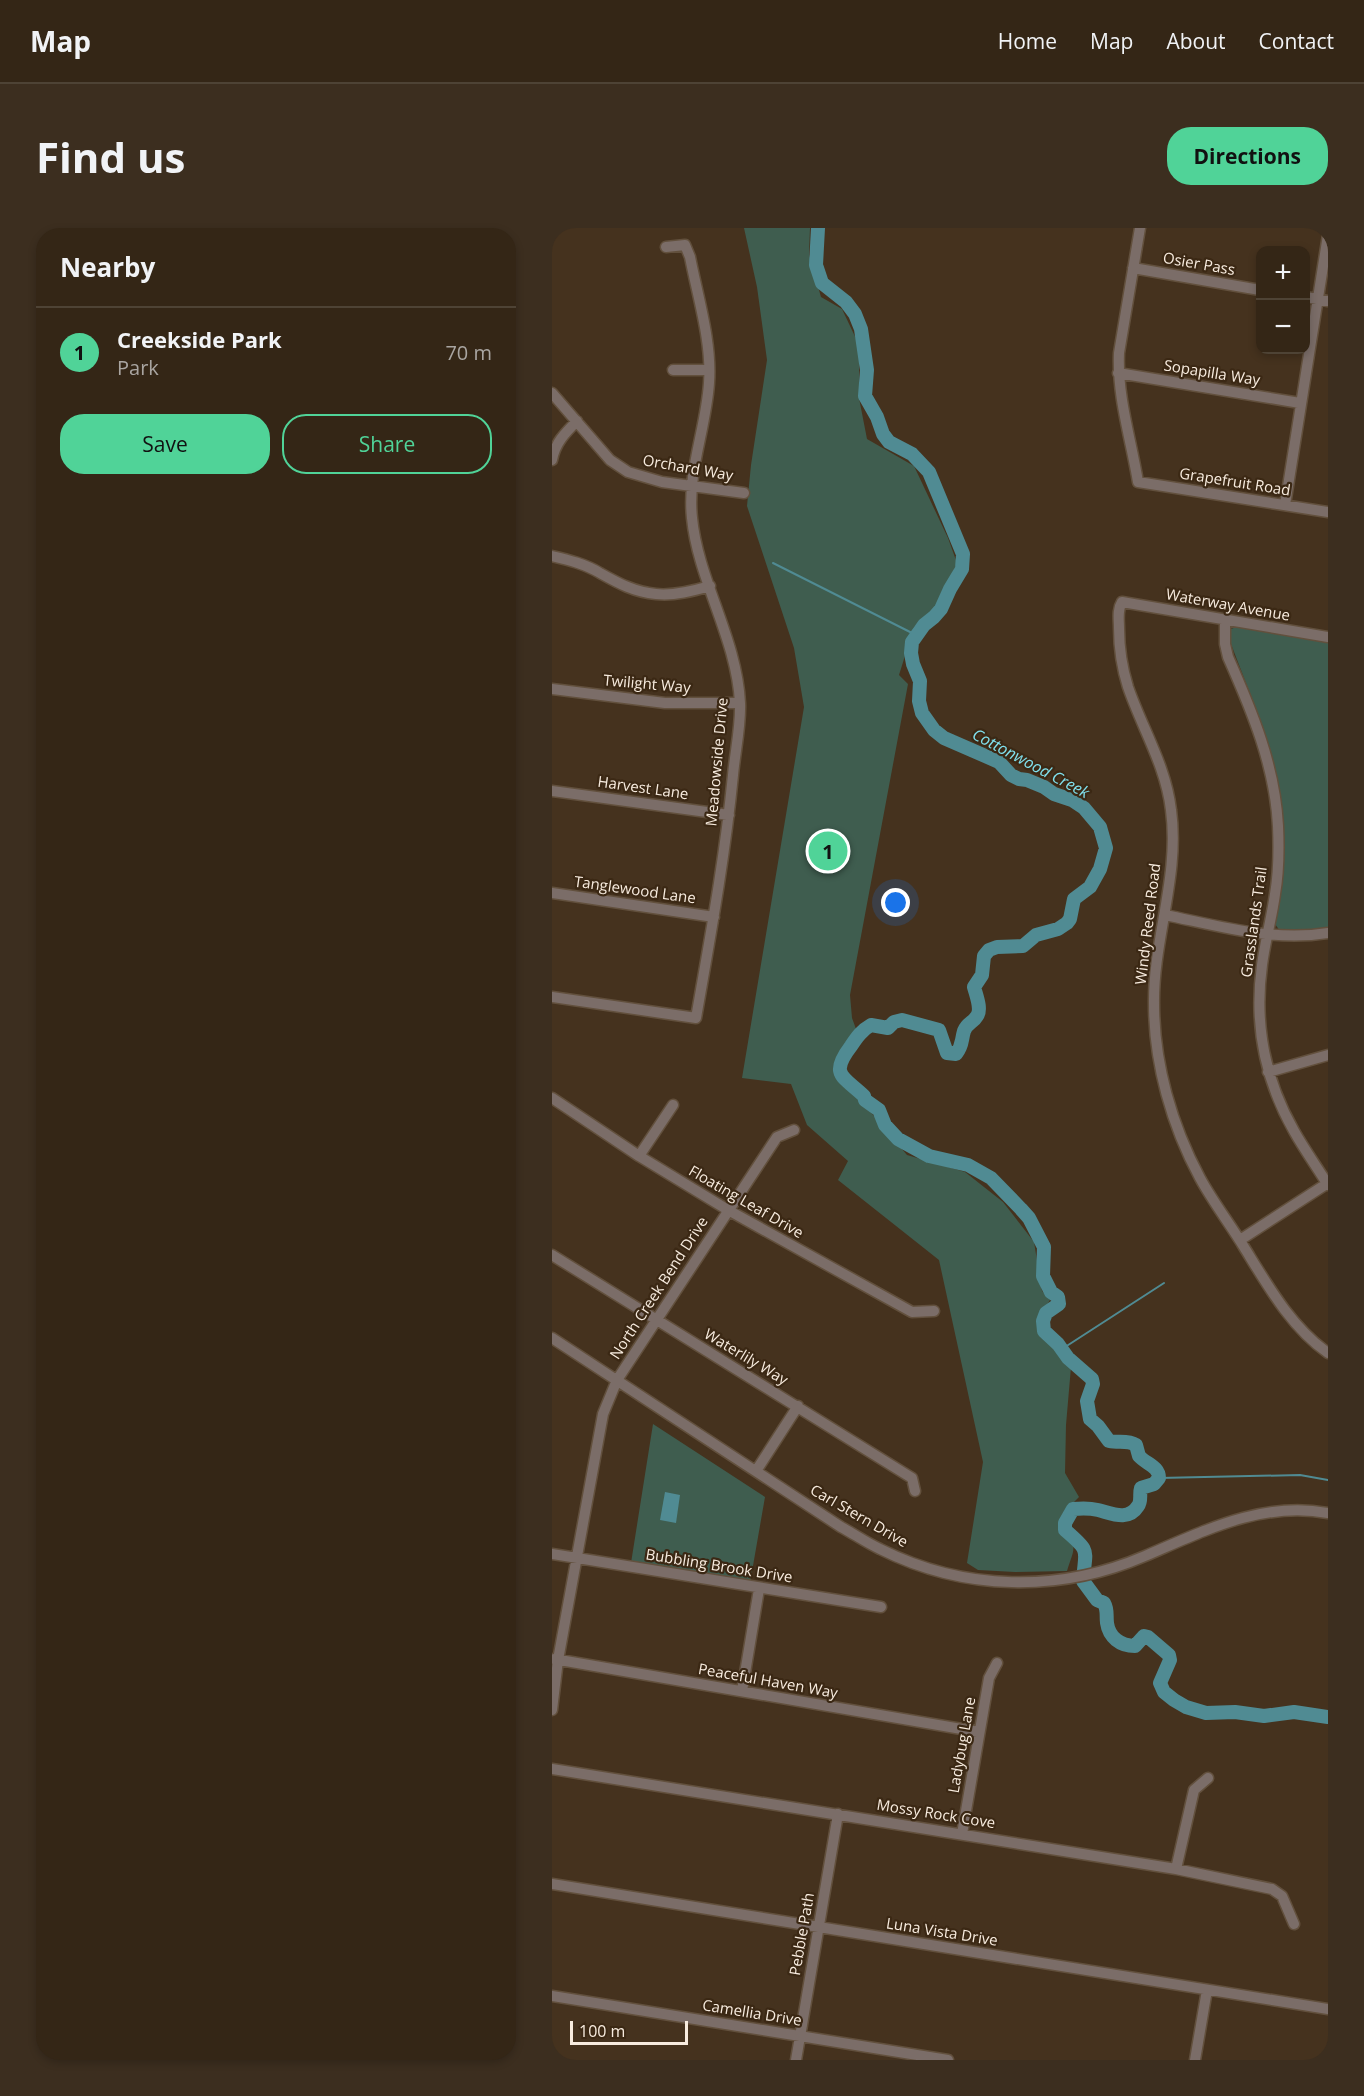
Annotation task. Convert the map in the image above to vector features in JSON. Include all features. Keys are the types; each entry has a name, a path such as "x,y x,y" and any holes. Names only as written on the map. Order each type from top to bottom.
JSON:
{"street":[{"path":"1118,373 1119,353 1140,228"},
{"path":"1285,505 1300,403 1323,300 1328,235"},
{"name":"Meadowside Drive","path":"552,997 696,1018 714,917 729,815 740,703 731,651 697,549 692,519 690,485 709,385 708,351 690,257 685,245 666,247"},
{"name":"Osier Pass","path":"1133,268 1256,289"},
{"path":"673,370 709,370"},
{"name":"Sopapilla Way","path":"1118,373 1300,403"},
{"name":"Grapefruit Road","path":"1118,373 1120,394 1138,482 1328,512"},
{"name":"Orchard Way","path":"552,393 610,460 628,472 662,482 744,493"},
{"path":"552,460 554,449 562,436 577,421"},
{"path":"552,556 578,562 617,583 645,592 673,594 710,586"},
{"name":"Waterway Avenue","path":"1122,602 1328,637"},
{"name":"Windy Reed Road","path":"1122,602 1119,612 1123,666 1134,703 1160,764 1172,810 1173,841 1169,889 1155,977 1154,1004 1161,1070 1169,1103 1196,1168 1240,1240 1288,1315 1311,1341 1328,1353"},
{"name":"Grasslands Trail","path":"1225,620 1225,644 1228,657 1260,734 1276,801 1278,860 1275,893 1261,966 1263,1050 1268,1072 1294,1131 1328,1184"},
{"name":"Twilight Way","path":"552,689 665,703 740,703"},
{"name":"Harvest Lane","path":"552,790 729,815"},
{"name":"Tanglewood Lane","path":"552,893 714,917"},
{"path":"1165,915 1267,935 1289,937 1328,933"},
{"path":"1268,1072 1328,1055"},
{"name":"Floating Leaf Drive","path":"552,1098 639,1156 728,1210 912,1312 934,1311"},
{"path":"639,1156 674,1105"},
{"name":"North Creek Bend Drive","path":"552,1710 555,1659 577,1558 603,1414 617,1380 777,1137 794,1130"},
{"path":"1240,1240 1328,1184"},
{"name":"Waterlily Way","path":"552,1255 912,1478 915,1491"},
{"name":"Carl Stern Drive","path":"552,1338 841,1527 880,1549 910,1562 963,1578 1017,1583 1053,1581 1121,1566 1215,1525 1266,1513 1294,1511 1328,1513"},
{"path":"756,1472 798,1406"},
{"name":"Bubbling Brook Drive","path":"552,1554 881,1607"},
{"path":"742,1691 759,1589"},
{"name":"Peaceful Haven Way","path":"555,1659 979,1732"},
{"name":"Ladybug Lane","path":"962,1834 989,1678 998,1663"},
{"name":"Mossy Rock Cove","path":"552,1768 1176,1869 1272,1889 1282,1896 1294,1924"},
{"path":"1176,1869 1194,1790 1208,1778"},
{"name":"Pebble Path","path":"796,2060 838,1814"},
{"name":"Luna Vista Drive","path":"552,1884 1328,2009"},
{"path":"1195,2060 1207,1990"},
{"name":"Camellia Drive","path":"552,1996 948,2060"}],"green space":[{"path":"744,228 810,228 809,255 821,297 842,309 859,345 859,398 867,439 914,466 948,538 957,563 937,606 914,627 899,675 908,684 850,995 852,1018 856,1029 834,1069 907,1155 965,1172 1003,1202 1034,1242 1042,1291 1050,1300 1037,1320 1042,1336 1054,1346 1071,1367 1065,1473 1079,1497 1067,1509 1061,1529 1073,1544 1067,1571 978,1570 967,1563 983,1462 939,1260 838,1180 848,1161 807,1125 791,1084 742,1078 804,707 794,648 747,506 767,360 757,287"},
{"path":"1239,626 1328,641 1328,927 1314,930 1280,931 1275,924 1281,881 1276,777 1259,717 1231,644 1229,635 1231,629"},
{"path":"653,1424 765,1497 750,1583 631,1563"}],"water":[{"path":"665,1492 680,1495 676,1523 660,1520"}],"waterway":[{"name":"Cottonwood Creek","path":"818,228 816,265 822,283 846,302 855,314 861,329 867,370 865,396 889,442 912,454 929,472 963,554 962,569 941,609 924,625 912,642 911,653 920,681 919,701 922,713 934,730 944,738 999,762 1011,775 1044,787 1084,808 1100,827 1106,848 1100,869 1090,887 1074,899 1067,923 1058,929 1036,935 1023,946 997,947 989,950 984,956 982,975 974,987 979,1010 965,1028 956,1054 947,1053 939,1030 902,1020 894,1022 888,1028 871,1025 860,1034 844,1056 841,1063 841,1074 864,1096 865,1100 879,1110 885,1125 898,1139 929,1156 968,1165 991,1178 1029,1218 1044,1247 1043,1276 1051,1292 1058,1297 1059,1304 1046,1313 1043,1321 1044,1331 1058,1344 1068,1358 1092,1379 1093,1384 1087,1401 1090,1419 1109,1441 1136,1445 1139,1456 1157,1471 1159,1478 1154,1484 1141,1488 1139,1504 1129,1514 1119,1515 1092,1509 1073,1509 1065,1523 1065,1530 1085,1552 1083,1581 1097,1600 1104,1603 1108,1628 1113,1636 1120,1642 1135,1646 1144,1636 1148,1637 1169,1655 1170,1660 1160,1683 1164,1692 1186,1707 1206,1713 1235,1712 1264,1716 1294,1712 1328,1717"},
{"path":"773,563 916,635"},
{"path":"1062,1349 1164,1283"},
{"path":"1159,1478 1300,1475 1328,1480"}],"place":[{"name":"Creekside Park","path":"828,851"}]}
